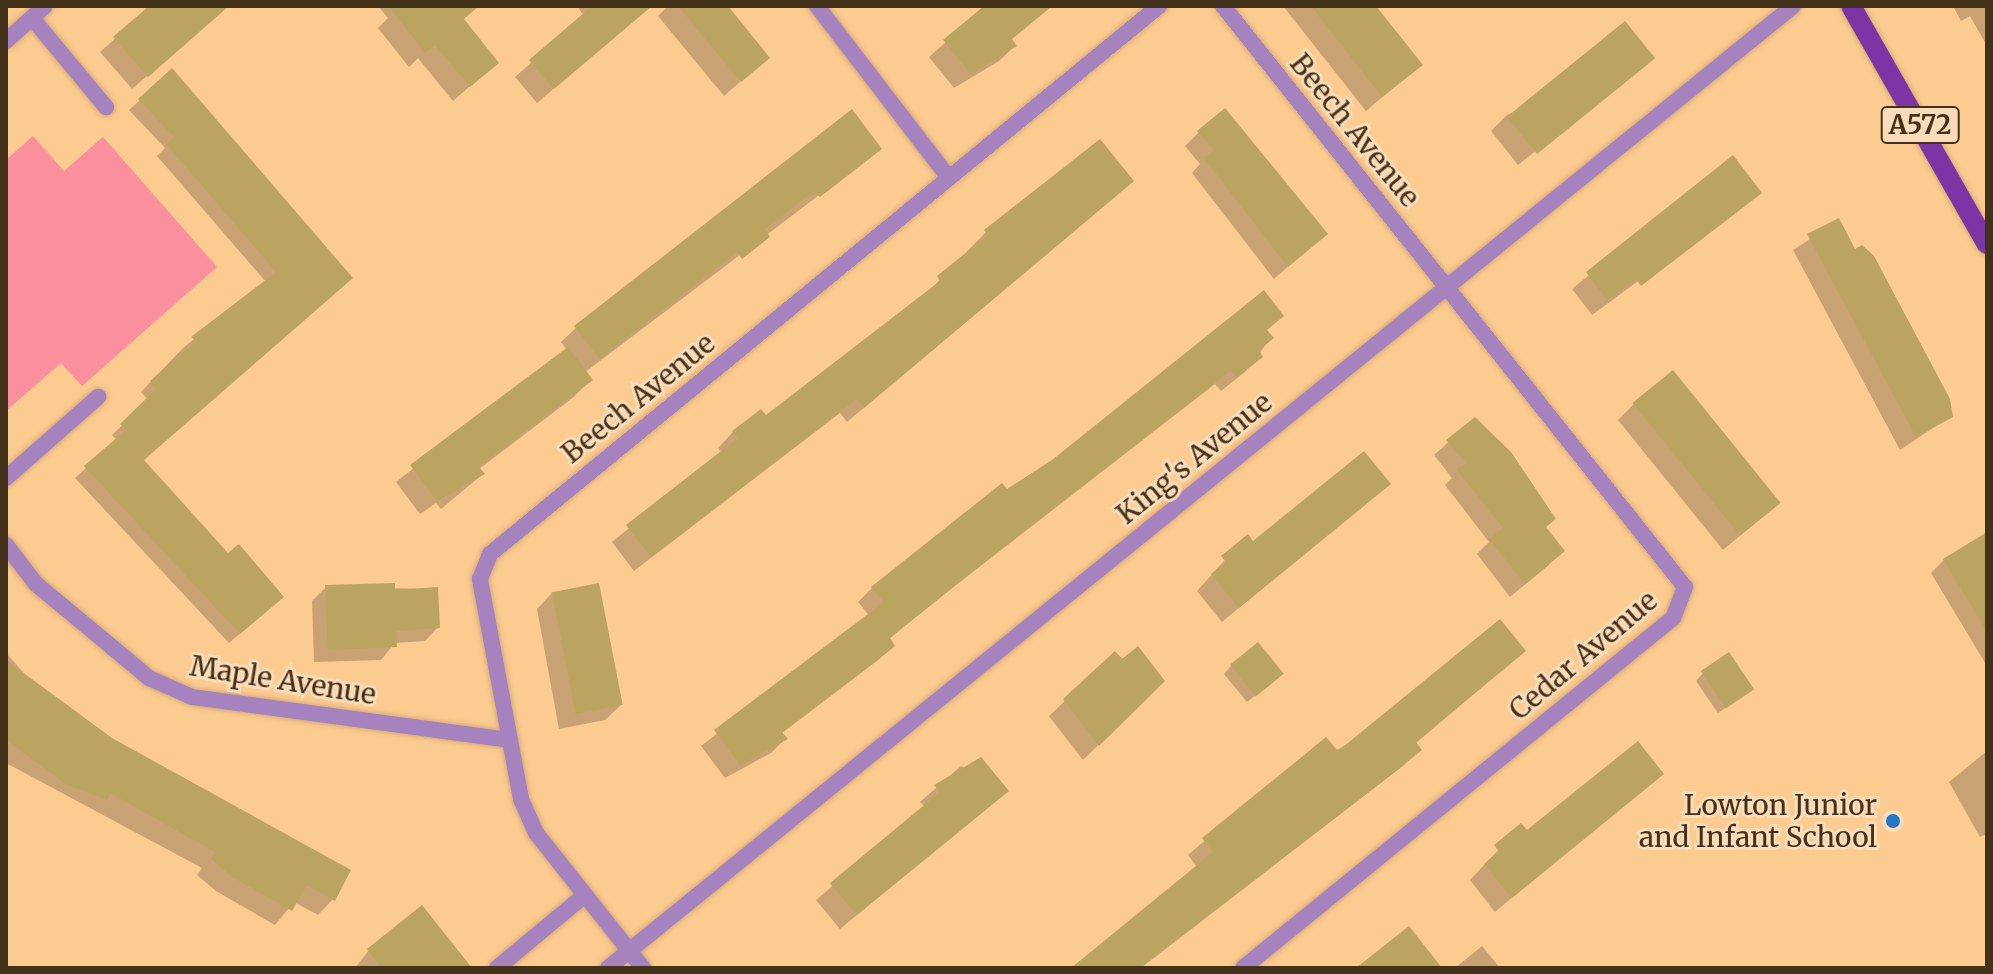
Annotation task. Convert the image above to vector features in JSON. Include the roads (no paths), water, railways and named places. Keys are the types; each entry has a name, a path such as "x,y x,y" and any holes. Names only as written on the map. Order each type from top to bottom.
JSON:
{"main road":[{"name":"A572","path":"1851,6 1987,244"}],"street":[{"path":"6,41 45,6"},
{"path":"817,6 948,177"},
{"name":"Beech Avenue","path":"629,951 536,833 510,740 480,579 490,554 1159,6"},
{"name":"Beech Avenue","path":"1223,6 1446,286"},
{"name":"King's Avenue","path":"608,968 1793,6"},
{"path":"32,18 106,107"},
{"name":"Cedar Avenue","path":"1243,968 1683,603 1678,571 1446,286"},
{"path":"6,478 98,397"},
{"name":"Maple Avenue","path":"6,545 36,584 149,678 192,697 510,740"},
{"path":"497,968 585,895"},
{"path":"629,951 643,968"}],"place":[{"name":"Lowton Junior and Infant School","path":"1893,821"}]}
